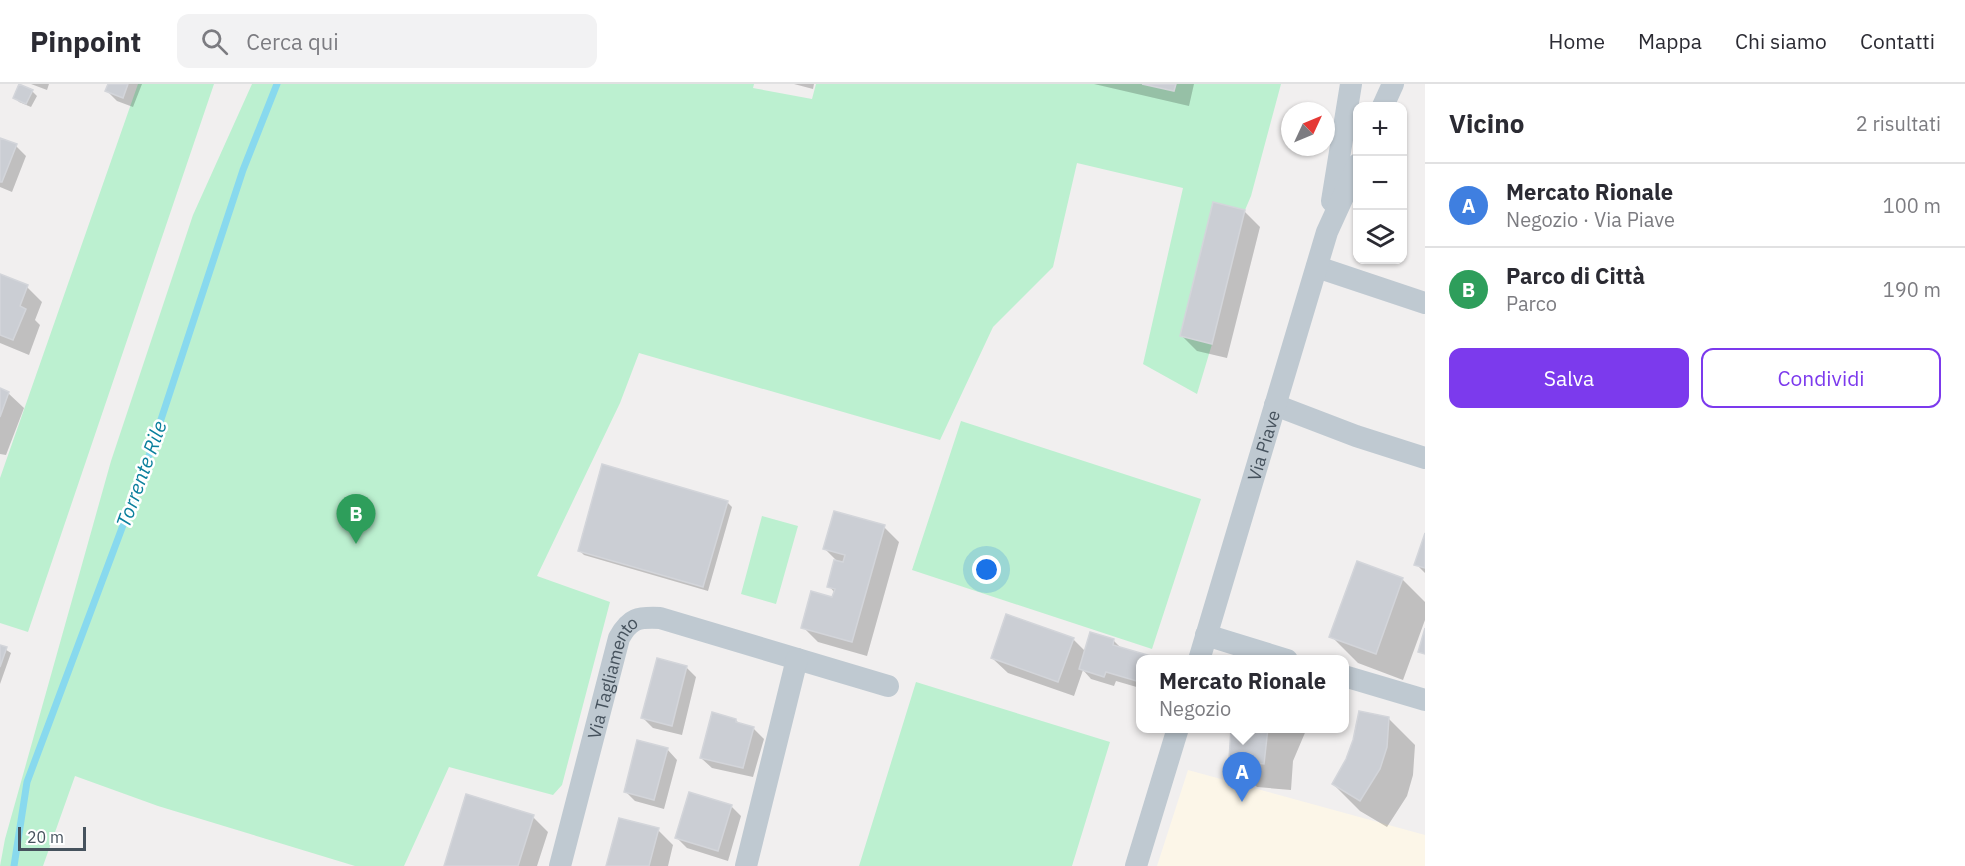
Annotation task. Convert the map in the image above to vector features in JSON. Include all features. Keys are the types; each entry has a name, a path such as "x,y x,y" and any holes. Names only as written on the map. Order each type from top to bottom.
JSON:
{"street":[{"name":"Via Piave","path":"1200,655 1327,232 1351,84"},
{"path":"1385,102 1393,84"},
{"name":"Via Piave","path":"1327,232 1353,175"},
{"path":"1317,267 1425,303"},
{"path":"1275,405 1356,436 1425,458"},
{"name":"Via Tagliamento","path":"560,866 619,638 626,625 643,617 660,618 888,686"},
{"path":"1206,635 1271,655"},
{"path":"747,866 796,659"},
{"path":"1349,677 1425,700"},
{"path":"1136,866 1177,733"}],"shaded area":[{"path":"1188,770 1425,835 1425,866 1157,866"}],"green space":[{"path":"138,84 214,84 28,632 0,623 0,478"},
{"path":"252,84 754,84 753,88 812,99 816,84 1281,84 1197,394 1143,364 1183,188 1077,163 1053,267 993,327 940,440 639,353 620,403 537,576 610,602 562,785 553,795 449,767 404,866 355,866 158,806 75,776 43,866 0,866 5,839 111,461 193,215"},
{"path":"961,421 1201,499 1152,649 912,570"},
{"path":"762,516 798,526 776,604 741,594"},
{"path":"916,682 1110,742 1072,866 859,866"}],"building":[{"path":"19,84 33,90 26,104 13,98"},
{"path":"108,84 128,84 123,98 105,91"},
{"path":"1142,84 1176,84 1174,91"},
{"path":"0,138 17,144 2,182 0,182"},
{"path":"1213,202 1245,210 1212,344 1180,336"},
{"path":"0,274 28,285 20,306 26,309 13,340 0,335"},
{"path":"0,388 9,392 0,417"},
{"path":"602,464 728,501 703,587 578,551"},
{"path":"834,511 885,525 852,642 801,628 811,591 832,597 835,589 827,587 834,560 843,562 845,555 823,549"},
{"path":"1425,533 1425,568 1414,565"},
{"path":"1357,561 1403,578 1376,654 1329,637"},
{"path":"1006,614 1074,638 1058,682 991,658"},
{"path":"1425,628 1425,654 1418,652"},
{"path":"1090,632 1114,639 1113,645 1148,655 1136,655 1136,681 1106,672 1104,677 1079,669"},
{"path":"0,645 7,647 0,667"},
{"path":"657,658 687,666 672,726 641,718"},
{"path":"1359,711 1389,717 1387,747 1380,769 1360,801 1332,784 1346,759"},
{"path":"712,712 754,727 743,768 700,758"},
{"path":"1231,733 1267,733 1264,764 1229,760"},
{"path":"637,740 668,748 654,800 624,792"},
{"path":"689,792 732,805 718,851 675,838"},
{"path":"466,794 534,815 518,866 444,866"},
{"path":"619,818 659,828 649,866 606,866"}],"waterway":[{"name":"Torrente Rile","path":"14,866 27,782 150,453 243,170 277,84"}],"place":[{"name":"Parco di Città","path":"356,544"},
{"name":"Mercato Rionale","path":"1242,802"}]}
